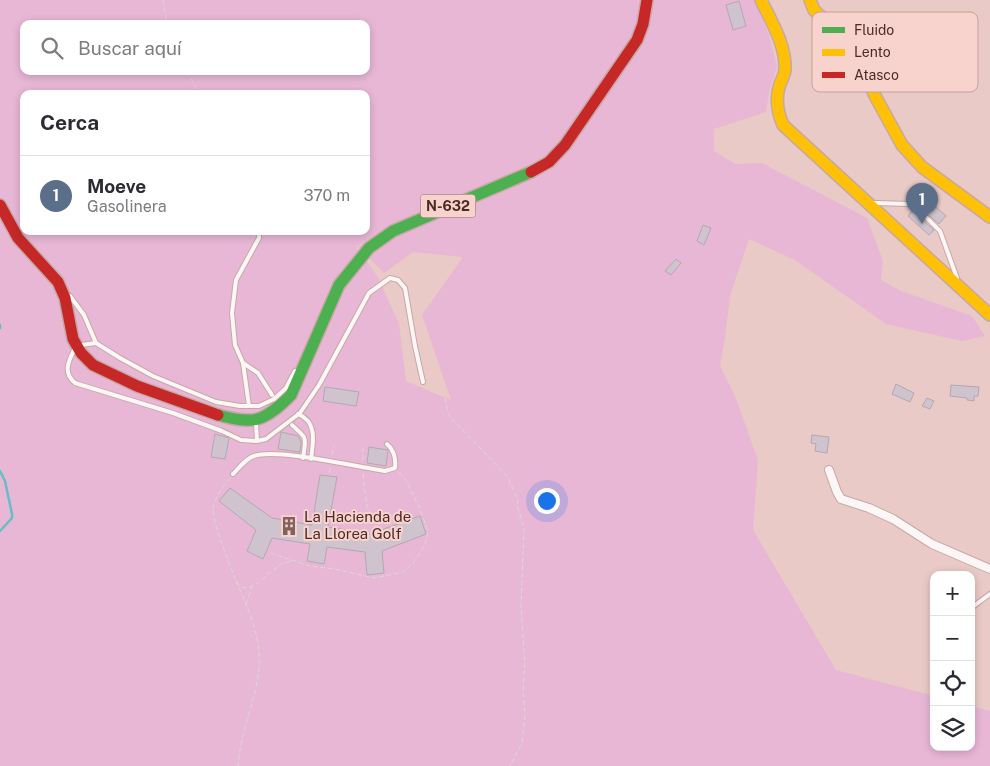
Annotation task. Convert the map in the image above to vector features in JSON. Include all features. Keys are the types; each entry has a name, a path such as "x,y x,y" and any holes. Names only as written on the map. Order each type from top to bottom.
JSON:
{"main road":[{"name":"N-632","path":"255,420 266,417 291,395 339,285 369,248 393,231 534,171 549,162 565,145 637,40 643,24 647,0"},
{"path":"762,0 779,40 785,60 785,70 776,96 778,112 783,125 990,315"},
{"path":"810,0 816,12"},
{"path":"873,92 902,145 922,167 990,217"},
{"path":"0,205 18,238 58,282 65,298 73,339 81,353 93,365 137,386 204,411 236,420 255,420"}],"street":[{"path":"829,470 836,492 841,498 893,519 932,544 990,569"}],"lane":[{"path":"868,203 910,204 928,219 940,231 960,287"},
{"path":"248,406 243,363 235,346 232,313 236,280 259,235"},
{"path":"74,350 67,363 70,379 75,383 173,413 241,440 257,441 266,439 298,414 319,385 369,293 390,278 398,280 405,288 415,346 424,382"},
{"path":"61,290 68,294 84,315 96,342 153,376 216,402 240,406 259,406 274,399 286,388 296,368 312,350"},
{"path":"81,345 96,342"},
{"path":"243,363 258,373 272,395"},
{"path":"298,414 307,420 314,435 311,459"},
{"path":"255,420 257,441"},
{"path":"292,425 306,439 302,458"},
{"path":"233,474 244,462 254,456 273,454 385,471 395,468 396,462 392,449 387,444"},
{"path":"975,605 990,594"}],"path":[{"path":"163,0 166,20"},
{"path":"189,75 197,90"},
{"path":"424,382 426,389 445,397 448,413 452,419 508,476 518,500 517,505 524,528 521,606 525,663 523,690 525,716 522,743 510,766"},
{"path":"363,447 362,467 366,507 376,528"},
{"path":"270,553 292,560 374,578 403,572 413,563 425,545 428,532 420,509 406,480 395,468"},
{"path":"233,474 219,492 213,508 220,538 252,624 259,655 256,683 241,740 238,766"},
{"path":"236,582 241,587 247,588 281,564 292,560"},
{"path":"246,605 252,586"}],"shaded area":[{"path":"0,0 754,0 769,35 777,66 769,93 766,112 714,129 714,151 735,164 762,163 867,218 883,261 881,280 901,291 972,316 985,336 962,341 886,324 795,260 749,239 730,296 720,366 735,396 758,460 753,530 836,670 930,695 930,751 975,751 975,707 990,711 990,766 0,766","holes":["366,241 358,247 384,273 413,252 463,257 422,315 451,400 406,381 399,324 378,277 356,247"]}],"building":[{"path":"739,1 746,26 733,30 726,5"},
{"path":"925,197 946,216 939,224 917,205"},
{"path":"912,211 934,230 929,235 908,216"},
{"path":"703,225 711,228 704,245 697,241"},
{"path":"676,259 681,263 671,275 665,271"},
{"path":"896,384 914,393 910,402 892,394"},
{"path":"951,385 979,387 978,396 974,396 974,401 967,400 967,398 950,396"},
{"path":"325,387 359,392 356,406 323,401"},
{"path":"927,398 934,401 930,409 922,406"},
{"path":"281,432 298,436 301,442 300,452 278,449"},
{"path":"215,434 229,438 225,459 211,457"},
{"path":"812,435 829,437 827,453 815,451 816,444 811,443"},
{"path":"369,447 388,450 386,466 367,463"},
{"name":"La Hacienda de La Llorea Golf","path":"320,475 337,477 328,527 370,534 420,516 426,534 382,551 384,573 367,575 365,552 327,547 324,564 307,561 310,544 272,538 263,559 247,551 256,530 219,501 230,488 272,518 312,525"}],"waterway":[{"path":"0,471 5,481 12,514 12,518 0,531"}],"traffic: fast":[{"path":"218,415 241,420 258,419 273,411 291,395 339,285 369,248 393,231 531,172"}],"traffic: slow":[{"path":"761,0 777,33 785,60 785,71 778,89 777,99 779,115 783,125 990,315"},
{"path":"810,0 816,12"},
{"path":"873,92 902,145 922,167 990,217"}],"traffic: jam":[{"path":"531,172 549,162 565,145 637,40 643,24 647,0"},
{"path":"0,205 18,238 58,282 65,298 73,339 81,353 93,365 137,386 218,415"}],"place":[{"name":"Moeve","path":"922,224"},
{"name":"La Hacienda de La Llorea Golf","path":"289,526"}]}
